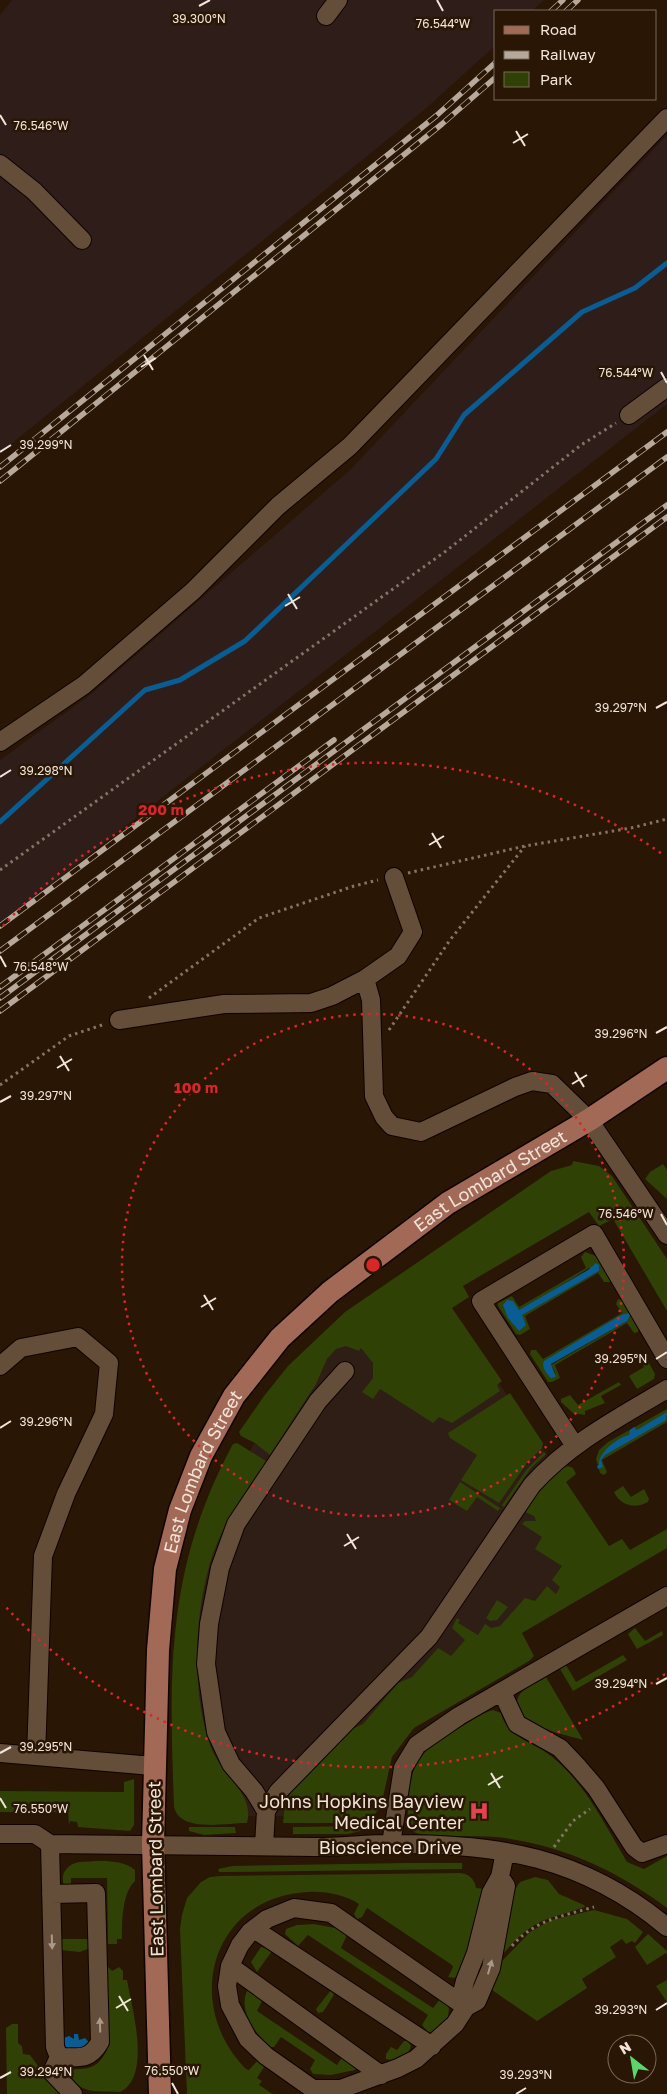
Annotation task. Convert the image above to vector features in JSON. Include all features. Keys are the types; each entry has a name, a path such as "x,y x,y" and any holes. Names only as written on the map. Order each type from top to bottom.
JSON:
{"main road":[{"name":"East Lombard Street","path":"160,2094 153,1844 153,1766 158,1650 165,1569 180,1510 201,1456 234,1396 280,1338 330,1292 448,1203 589,1120 667,1068"}],"street":[{"path":"326,16 338,0"},
{"path":"0,742 84,685 193,591 278,506 350,446 667,118"},
{"path":"0,164 34,191 82,240"},
{"path":"629,415 667,387"},
{"path":"119,1020 224,1004 311,1002 332,996 365,980 398,956 413,932 394,877"},
{"path":"365,980 371,1000 372,1078 377,1105 392,1126 421,1132 515,1086 532,1081 552,1084 589,1120 667,1235"},
{"path":"574,1446 481,1301 594,1234 667,1359"},
{"path":"0,1366 21,1348 78,1337 109,1363 104,1414 66,1494 43,1556 36,1756"},
{"path":"266,1811 254,1791 228,1759 216,1732 206,1664 209,1624 220,1568 236,1524 328,1387 345,1370"},
{"path":"264,1846 266,1811 278,1792 429,1637 532,1485 552,1463 574,1446 667,1389"},
{"path":"390,1844 403,1768 411,1752 428,1735 667,1596"},
{"path":"502,1692 517,1724 560,1748 596,1788 626,1838 642,1853 667,1844"},
{"path":"0,1753 153,1766"},
{"path":"0,1834 35,1834 50,1844 55,2047 59,2057 52,2072 73,2094"},
{"name":"Bioscience Drive","path":"50,1844 328,1847 390,1844 457,1845 548,1861 592,1877 640,1905 667,1927"},
{"path":"466,2007 331,1913 294,1908 267,1919 240,1944 230,1966 227,1986 230,2004 248,2038 266,2056 313,2088 341,2089 381,2075 416,2059 455,2024 466,2007 462,1993 465,1980 476,1953 491,1893 500,1877 505,1852"},
{"path":"51,1894 96,1893 100,2042 95,2050 85,2057 59,2057"},
{"path":"254,1929 432,2046"},
{"path":"230,1966 381,2075"}],"path":[{"path":"0,870 446,551 581,445 629,415"},
{"path":"143,1003 259,918 354,886 525,846 631,828 667,819"},
{"path":"372,1055 450,940 525,846"},
{"path":"0,1085 68,1036 119,1020"},
{"path":"548,1861 560,1838 573,1822 603,1800"},
{"path":"508,1952 522,1935 539,1924 558,1916 594,1907"}],"shaded area":[{"path":"12,0 544,0 533,10 494,10 494,47 424,110 0,453 0,15"},
{"path":"667,135 667,404 0,924 0,760 90,695 350,470"},
{"path":"343,1338 495,1377 617,1560 546,1603 287,1816 209,1816 190,1685 202,1572 236,1475 264,1427"}],"green space":[{"path":"573,1161 599,1166 612,1176 667,1259 667,1311 613,1219 599,1226 589,1212 463,1286 469,1297 452,1308 502,1381 497,1385 500,1391 452,1423 439,1417 433,1423 380,1389 373,1399 362,1392 373,1378 373,1363 361,1348 359,1351 346,1346 336,1349 327,1359 316,1384 270,1455 255,1443 241,1436 239,1432 288,1366 345,1312 551,1171 572,1165"},
{"path":"663,1164 667,1170 667,1199 645,1179 650,1172"},
{"path":"585,1252 596,1256 610,1282 604,1282 598,1273 525,1316 530,1329 520,1335 516,1334 498,1306 498,1303 512,1296 519,1307 586,1268 581,1257","holes":["589,1268 599,1271 521,1315 526,1325 516,1327 508,1316 540,1299"]},
{"path":"618,1299 623,1300 639,1329 638,1332 634,1333 627,1323 555,1365 560,1378 548,1382 530,1354 531,1350 536,1350 543,1359 622,1313 616,1304","holes":["621,1315 627,1321 551,1365 556,1374 544,1362"]},
{"path":"644,1354 655,1374 654,1379 637,1389 629,1376 644,1367 638,1355"},
{"path":"619,1382 621,1385 601,1396 605,1403 585,1411 585,1415 573,1413 561,1402 561,1399 570,1395 578,1405"},
{"path":"510,1393 543,1443 542,1448 527,1463 499,1503 461,1480 477,1455 450,1438 448,1433"},
{"path":"667,1409 667,1422 602,1460 607,1472 604,1475 600,1473 596,1459 599,1450 608,1442"},
{"path":"237,1443 266,1461 241,1499 219,1539 204,1587 197,1644 200,1701 205,1727 212,1750 242,1794 248,1813 247,1823 205,1825 185,1820 178,1815 174,1807 172,1757 173,1665 184,1577 195,1534 211,1490 233,1444"},
{"path":"544,1452 546,1454 531,1468 504,1507 502,1505 527,1469"},
{"path":"568,1466 573,1468 576,1474 566,1482 609,1546 622,1539 630,1550 667,1529 667,1548 522,1633 534,1656 529,1661 414,1728 392,1757 381,1806 365,1823 283,1823 285,1804 292,1790 354,1728 363,1724 398,1683 412,1677 438,1648 451,1656 465,1640 452,1628 457,1618 460,1620 458,1623 478,1635 485,1624 491,1628 500,1626 525,1598 535,1601 547,1586 556,1594 560,1587 552,1580 562,1566 535,1549 542,1537 522,1524 525,1521 536,1521 534,1516 525,1512 548,1479 554,1473"},
{"path":"460,1482 500,1508 498,1511 477,1497 467,1511 449,1500"},
{"path":"623,1486 631,1497 644,1489 649,1499 648,1502 634,1506 624,1503 614,1492"},
{"path":"497,1600 508,1607 497,1620 490,1621 486,1618"},
{"path":"635,1628 645,1641 662,1631 663,1635 637,1649 628,1634"},
{"path":"623,1655 627,1660 573,1691 560,1669 566,1665 576,1682"},
{"path":"546,1677 583,1740 538,1726 527,1720 520,1713 517,1704 520,1694 529,1686"},
{"path":"493,1710 501,1713 504,1721 515,1734 551,1756 575,1779 603,1820 627,1862 644,1869 667,1856 667,1908 630,1883 590,1862 570,1854 505,1838 429,1835 411,1830 408,1818 409,1792 411,1779 420,1759 426,1751 446,1736 480,1715"},
{"path":"134,1779 134,1825 130,1831 78,1827 77,1822 70,1821 69,1825 68,1812 0,1812 0,1791 124,1792 124,1782"},
{"path":"361,1826 360,1831 348,1834 293,1834 293,1827"},
{"path":"189,1827 235,1827 236,1833 204,1835 189,1831"},
{"path":"79,1862 116,1862 130,1866 135,1870 135,1881 125,1900 122,1939 117,1939 117,1944 108,1944 107,1878 71,1878 71,1891 67,1891 64,1886 63,1877 66,1869"},
{"path":"462,1863 462,1869 219,1872 218,1869 232,1866"},
{"path":"459,1873 470,1877 476,1888 486,1889 484,1902 459,1975 454,1978 448,1977 453,1967 452,1965 367,1908 362,1917 357,1919 354,1914 359,1904 341,1896 321,1892 308,1892 275,1898 248,1913 229,1933 217,1958 212,1986 215,2015 226,2043 246,2069 249,2070 257,2061 264,2067 257,2078 262,2081 259,2085 273,2094 187,2094 180,1929 187,1898 201,1882 210,1877 221,1876"},
{"path":"535,1877 548,1880 559,1894 585,1907 540,1922 531,1927 503,1954 513,1892 520,1882"},
{"path":"594,1910 627,1919 643,1932 635,1943 632,1941 626,1944 622,1939 610,1947 616,1957 582,1979 587,1988 537,2021 492,1990 502,1961 530,1932 551,1920"},
{"path":"314,1924 335,1928 347,1935 341,1948 433,2008 441,1998 449,2008 448,2018 435,2032 428,2032 422,2025 428,2015 308,1935 298,1946 285,1934 286,1929 297,1925"},
{"path":"648,1934 667,1951 667,1954 647,1965 635,1947"},
{"path":"61,1939 89,1939 90,1948 80,1952 60,1950"},
{"path":"261,1947 269,1948 272,1951 257,1972 251,1962"},
{"path":"108,1967 112,1971 119,1967 123,1971 123,1980 127,1980 137,2041 138,2057 135,2072 130,2084 120,2092 88,2090 76,2084 62,2071 93,2066 98,2063 107,2050"},
{"path":"667,1980 667,2002 656,1986"},
{"path":"331,1990 334,1995 323,2012 318,2013 316,2009"},
{"path":"247,1991 263,1999 257,2011 337,2065 343,2056 357,2067 355,2070 331,2075 313,2074 310,2069 315,2060 281,2037 274,2047 271,2047 250,2022 245,2006"},
{"path":"12,2024 18,2024 18,2043 22,2046 23,2054 30,2055 59,2094 7,2094 6,2028"},
{"path":"404,2041 408,2041 411,2046 405,2056 398,2059 386,2059 386,2054 391,2047 397,2050"}],"water":[{"path":"596,1263 599,1265 599,1271 522,1315 526,1325 519,1331 508,1318 503,1305 507,1300 513,1301 519,1310 588,1270"},
{"path":"629,1313 627,1321 551,1364 556,1377 551,1378 546,1372 543,1366 544,1361 621,1315"},
{"path":"667,1412 666,1420 605,1455 601,1460 603,1467 598,1469 597,1466 605,1450 629,1435 630,1430 634,1427 637,1430"},
{"path":"74,2034 78,2034 79,2040 85,2038 90,2043 90,2045 79,2048 78,2053 75,2052 74,2048 68,2049 63,2045 64,2038 69,2036 74,2039"}],"waterway":[{"path":"0,822 145,690 180,680 245,641 436,459 464,415 582,312 635,288 667,263"}],"railway":[{"path":"552,10 563,0"},
{"path":"567,10 578,0"},
{"path":"0,467 436,116 494,64"},
{"path":"0,481 442,124 494,79"},
{"path":"0,926 667,432"},
{"path":"0,951 667,457"},
{"path":"0,998 667,505"},
{"path":"0,1011 667,517"},
{"path":"0,987 334,740"}],"place":[{"name":"Johns Hopkins Bayview Medical Center","path":"479,1811"}]}
